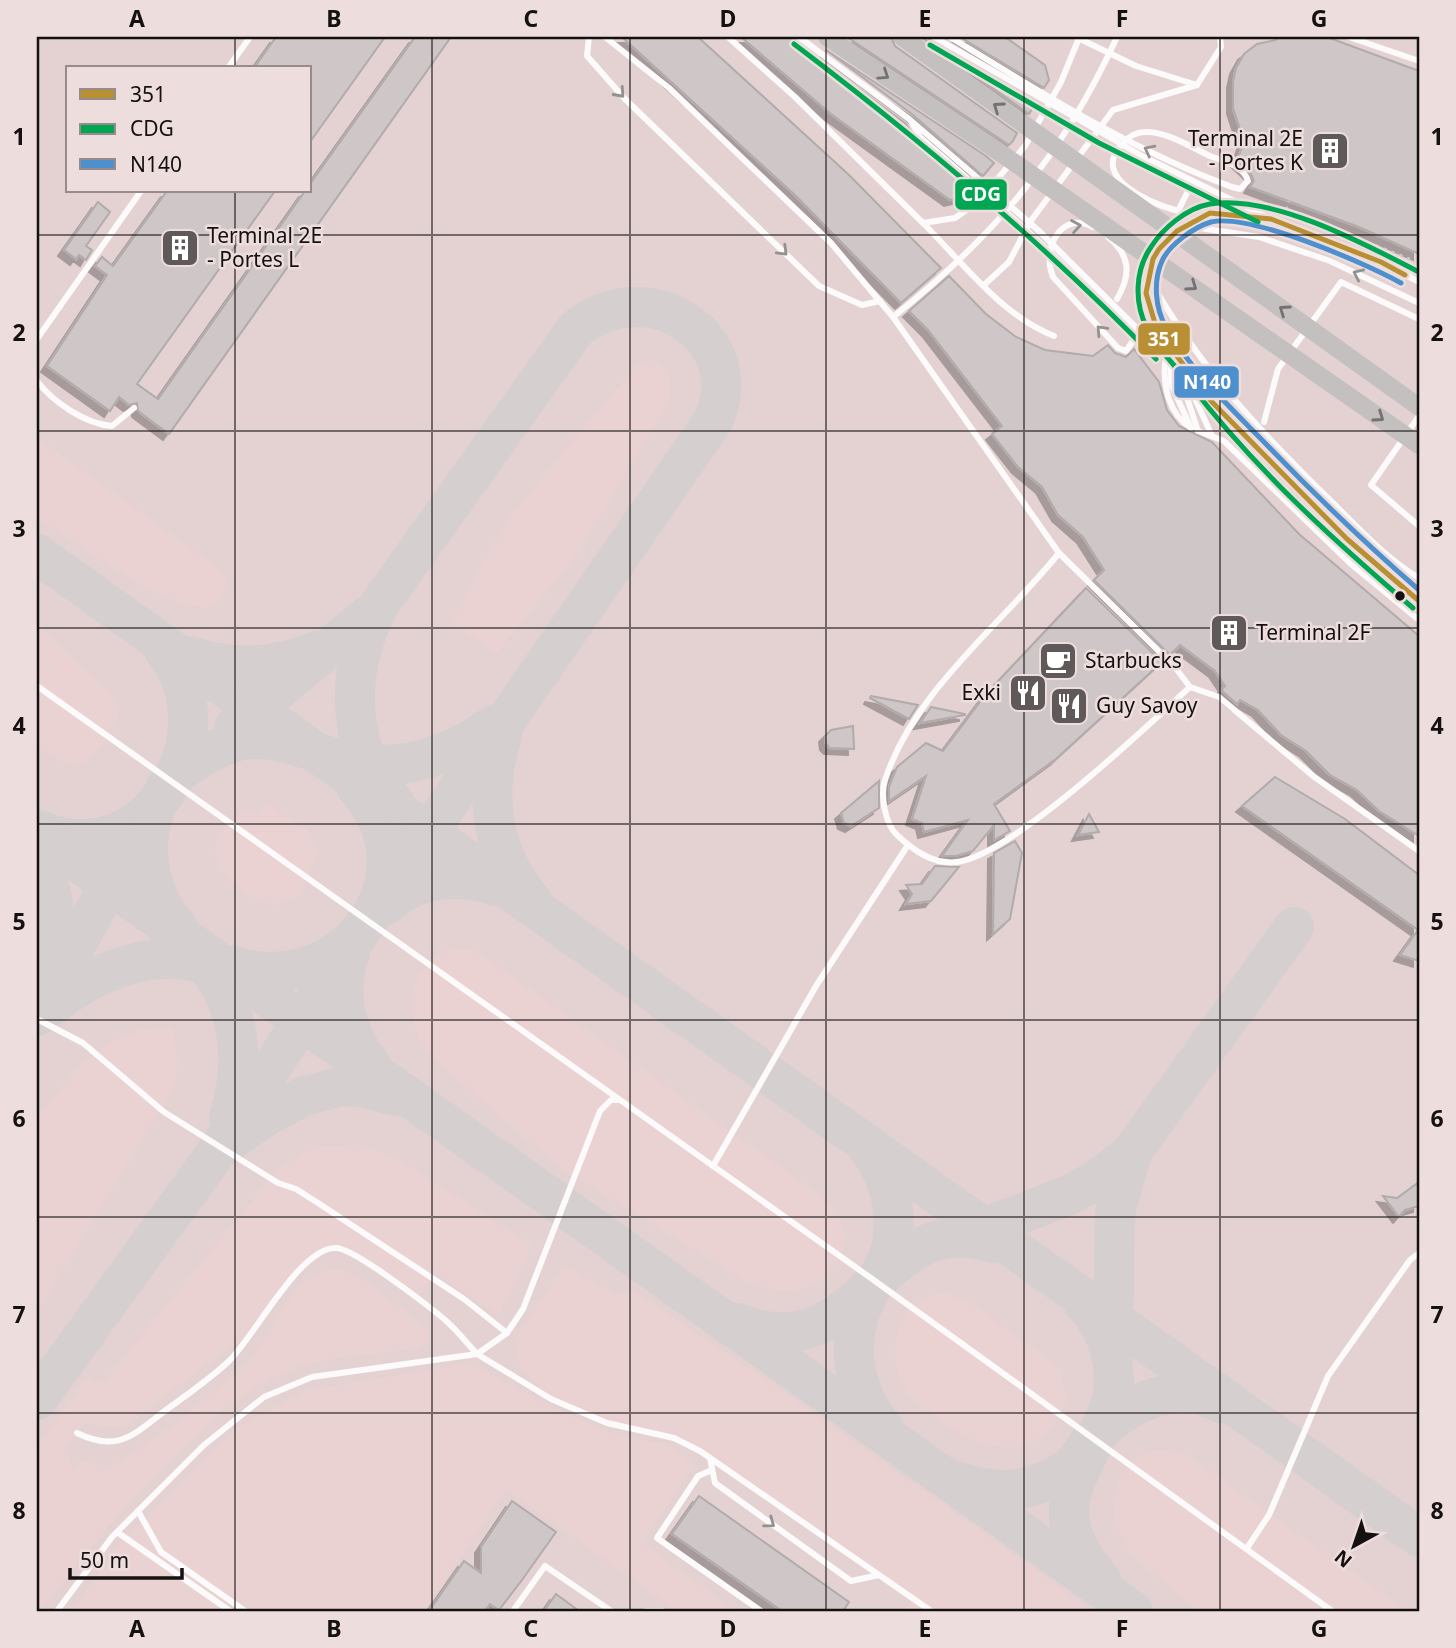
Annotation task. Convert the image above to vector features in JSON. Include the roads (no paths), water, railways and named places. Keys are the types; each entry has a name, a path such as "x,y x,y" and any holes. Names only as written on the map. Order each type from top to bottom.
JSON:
{"main road":[{"path":"827,37 992,147 1419,445"},
{"path":"902,37 1419,407"}],"lane":[{"path":"229,66 250,37"},
{"path":"589,37 587,56 625,99 820,286 862,305 880,301"},
{"path":"605,37 669,88 821,233 893,317 1059,553 1174,666 1190,687 1219,697 1313,776 1419,851"},
{"path":"728,37 795,97 984,285 1032,328 1054,336"},
{"path":"799,37 911,121 1038,230 1347,539 1419,601"},
{"path":"934,37 1103,135 1270,219 1381,262 1419,282"},
{"path":"950,37 1127,138 1228,186 1240,189 1248,181 1247,176 1233,166 1159,134 1144,132 1127,138 1118,148 1113,160 1115,172 1122,184 1151,204 1178,211 1189,189"},
{"path":"923,223 955,218 971,206 1025,146 1061,82 1078,37 1136,66 1197,85"},
{"path":"893,317 940,281 984,238 1024,190 1094,87 1117,37"},
{"path":"984,285 1009,262 1030,222 1114,110 1197,85 1222,47 1220,37"},
{"path":"1349,37 1419,61"},
{"path":"911,121 920,137 1045,246 1054,256 1112,313 1135,338 1126,351 1118,348 1053,277 1047,263 1048,254 1049,246 1060,230 1089,224 1121,251 1129,268 1127,282 1117,299"},
{"path":"37,339 140,192"},
{"path":"1212,402 1157,330 1146,293 1153,258 1159,249 1187,226 1210,213 1270,219"},
{"path":"1187,226 1259,236 1330,261 1419,303"},
{"path":"1405,275 1418,271"},
{"path":"1150,280 1197,355 1263,433 1356,526 1419,578"},
{"path":"1264,422 1278,369 1340,282 1419,319"},
{"path":"1150,340 1193,394 1212,436"},
{"path":"1168,365 1163,383 1178,420 1224,441 1342,556 1419,620"},
{"path":"1180,377 1195,430"},
{"path":"37,381 44,390 93,424 111,426 134,408"},
{"path":"1419,416 1371,485 1419,526"},
{"path":"1059,553 934,693 899,747 883,783 885,814 893,831 928,859 957,862 980,854 1018,832 1083,781 1190,687"},
{"path":"37,686 713,1166 1332,1611"},
{"path":"713,1166 816,986 908,845"},
{"path":"37,1019 83,1043 178,1121 278,1183 296,1189 318,1203 464,1299 508,1333"},
{"path":"57,1611 117,1532 204,1445 264,1397 312,1377 477,1354 508,1333 523,1309 600,1111 611,1100 621,1101"},
{"path":"77,1433 95,1442 111,1444 129,1438 210,1378 249,1339 299,1269 323,1250 338,1248 356,1255 445,1320 477,1354 551,1399 607,1423 674,1438 709,1457 931,1611"},
{"path":"1247,1548 1269,1515 1328,1376 1409,1260 1419,1253"},
{"path":"709,1457 715,1483 850,1581 879,1575"},
{"path":"712,1470 698,1476 657,1538 761,1611"},
{"path":"138,1511 160,1552 245,1611"},
{"path":"117,1532 230,1611"},
{"path":"513,1611 545,1566 611,1611"},
{"path":"646,1611 662,1611"}],"place":[{"name":"Terminal 2E - Portes K","path":"1330,151"},
{"name":"Terminal 2E - Portes L","path":"180,248"},
{"name":"Terminal 2F","path":"1229,633"},
{"name":"Starbucks","path":"1058,661"},
{"name":"Exki","path":"1028,693"},
{"name":"Guy Savoy","path":"1069,706"}]}
